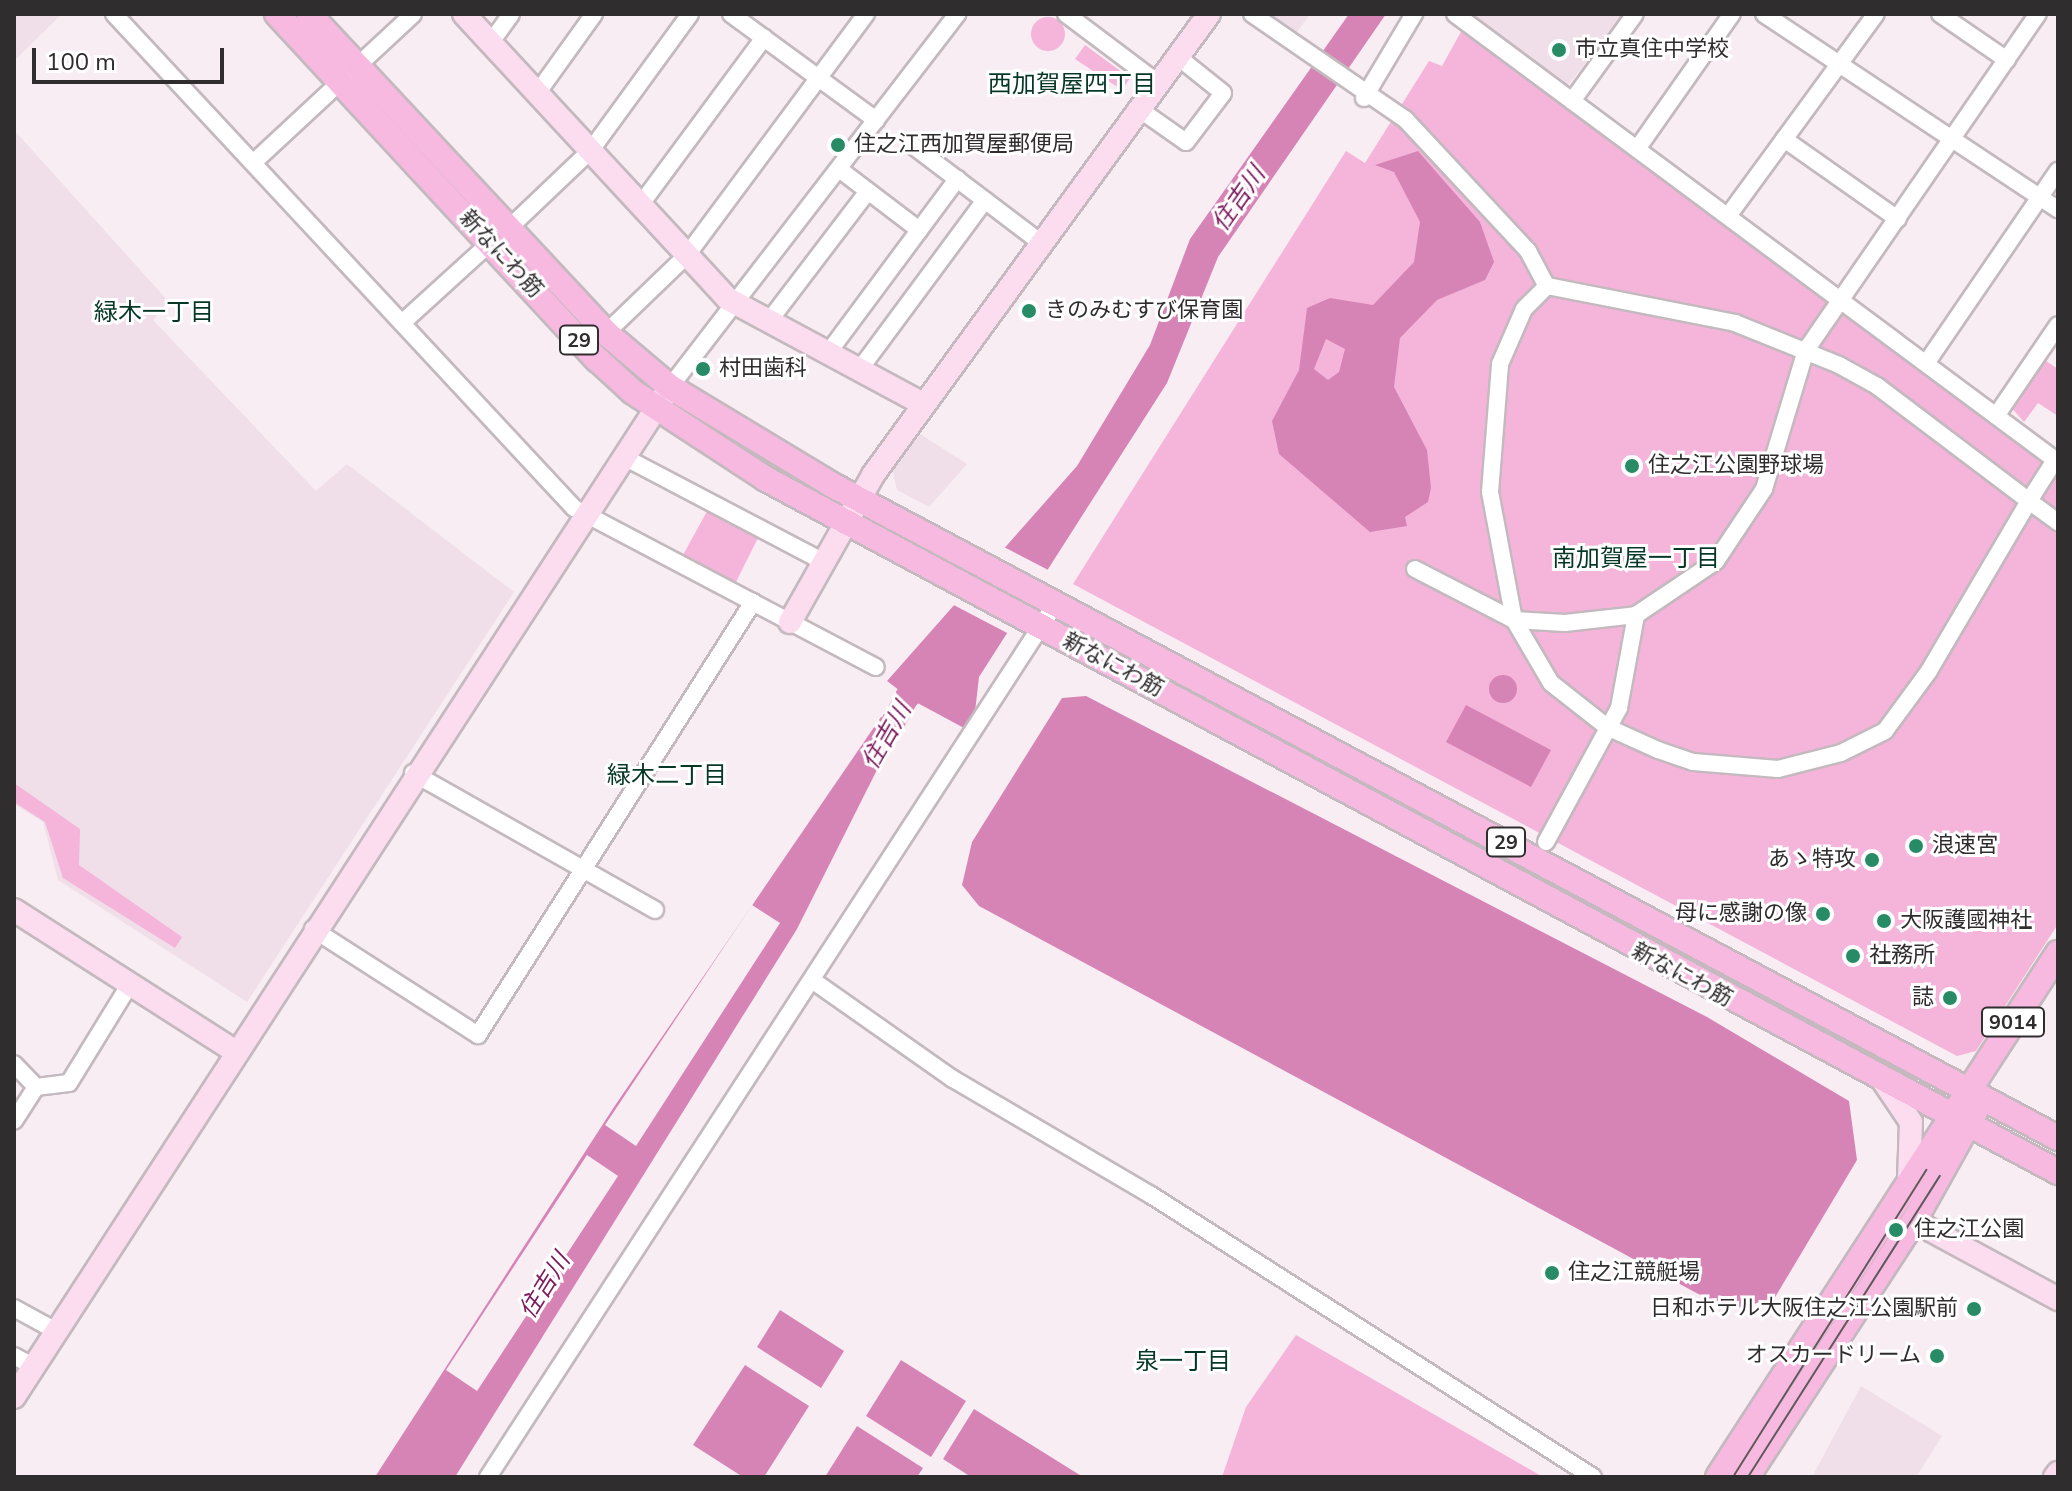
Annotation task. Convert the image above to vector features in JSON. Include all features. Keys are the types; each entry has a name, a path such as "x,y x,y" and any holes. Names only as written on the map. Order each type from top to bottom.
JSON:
{"main road":[{"name":"新なにわ筋","path":"277,14 349,76 499,236 597,359 663,398 845,520 951,580 1884,1082 2058,1172"},
{"name":"新なにわ筋","path":"309,14 349,76"},
{"name":"新なにわ筋","path":"499,236 606,333 663,398 967,554 2058,1138"},
{"name":"9014","path":"1959,1121 2058,953"},
{"name":"9014","path":"1976,1094 2058,982"},
{"path":"1718,1477 1907,1184 1959,1121"},
{"path":"1747,1477 1914,1221 1959,1121"}],"street":[{"path":"114,14 402,323 586,514 876,667"},
{"path":"254,162 413,14"},
{"path":"464,14 687,255 736,303 923,404"},
{"path":"491,42 511,14"},
{"path":"538,92 594,14"},
{"path":"402,323 591,150 690,14"},
{"path":"731,14 876,120"},
{"path":"606,333 687,255 866,14"},
{"path":"14,1397 24,1361 56,1331 413,773 663,398 957,14"},
{"path":"790,622 858,497 1209,14"},
{"path":"1252,14 1405,119 1528,251 1547,286"},
{"path":"1364,93 1414,14"},
{"path":"1455,14 1728,216 1839,303 1927,362 2057,461 2029,501 1929,671 1885,731 1841,753 1778,769 1693,762 1607,727 1551,683 1514,620 1490,492 1490,440 1511,330 1547,286"},
{"path":"1572,101 1635,14"},
{"path":"1637,149 1732,14"},
{"path":"1764,14 1838,67 2058,209"},
{"path":"1728,216 1876,14"},
{"path":"1940,14 2007,60"},
{"path":"1415,569 1514,620 1636,615 1716,561 1747,521 1778,452 1806,350 2038,14"},
{"path":"1071,15 1158,83"},
{"path":"641,204 764,38"},
{"path":"1139,109 1186,142 1223,93 1178,57"},
{"path":"1784,139 1898,219"},
{"path":"912,145 1041,243"},
{"path":"839,169 919,230"},
{"path":"1927,362 2058,171"},
{"path":"828,353 957,179"},
{"path":"769,321 868,191"},
{"path":"860,369 985,200"},
{"path":"1547,286 1735,323 1806,350 1877,386 2058,522"},
{"path":"1996,416 2058,325"},
{"path":"624,457 822,561"},
{"path":"488,1477 812,980 1049,599"},
{"path":"313,929 478,1035 753,602"},
{"path":"1546,842 1607,727 1628,680 1636,615"},
{"path":"413,773 655,910"},
{"path":"14,910 233,1050"},
{"path":"812,980 953,1079 1151,1195 1593,1477"},
{"path":"36,1087 69,1083 130,984"},
{"path":"14,1064 36,1087"},
{"path":"1884,1082 1911,1122 1907,1184"},
{"path":"14,1121 36,1087"},
{"path":"1914,1221 2058,1299"},
{"path":"14,1308 56,1331"}],"shaded area":[{"path":"14,14 62,14 14,61"},
{"path":"1264,14 1310,14 1295,35"},
{"name":"市立真住中学校","path":"1469,14 1626,14 1567,86"},
{"path":"1048,17 1060,22 1065,34 1060,46 1048,51 1036,46 1031,34 1036,22"},
{"path":"1462,30 2058,468 2058,924 1976,1051 1957,1056 1073,584 1346,151 1365,163 1429,61 1442,66"},
{"path":"1085,45 1130,78 1122,90 1075,59"},
{"path":"14,130 169,302 153,320 316,491 347,464 514,592 247,1002 58,880 43,822 14,804"},
{"path":"2043,359 2058,369 2058,416 2038,403 2024,422 2010,406"},
{"path":"920,434 967,464 929,507 897,490 893,471"},
{"path":"711,504 761,532 736,582 683,555"},
{"path":"14,783 80,829 79,865 182,937 175,948 63,878 45,822 14,802"},
{"path":"1296,1335 1543,1477 1222,1477 1246,1407"},
{"path":"1861,1386 1942,1436 1916,1477 1812,1477"}],"water":[{"path":"1349,14 1386,14 1218,257 1167,383 979,677 975,712 964,728 912,700 887,681 1077,466 1150,345 1190,239"},
{"path":"1418,151 1480,222 1494,262 1485,280 1437,300 1400,338 1394,387 1427,450 1431,488 1428,502 1405,517 1407,526 1370,532 1279,454 1272,421 1299,370 1307,308 1330,298 1373,305 1414,262 1420,222 1394,172 1375,165","holes":["1326,339 1345,349 1339,372 1328,380 1314,369"]},
{"path":"1503,675 1513,679 1517,689 1513,699 1503,703 1493,699 1489,689 1493,679"},
{"path":"1086,696 1707,1017 1849,1101 1857,1160 1774,1299 1728,1310 979,906 962,885 972,842 1062,698"},
{"path":"1466,705 1551,750 1531,787 1446,742"},
{"path":"881,717 898,728 797,929 455,1477 375,1477 614,1107"},
{"path":"780,1310 844,1351 821,1388 757,1347"},
{"path":"901,1360 966,1401 931,1457 866,1416"},
{"path":"745,1365 809,1406 764,1477 743,1477 693,1445"},
{"path":"974,1409 1083,1477 971,1477 943,1459"},
{"path":"857,1426 923,1468 917,1477 825,1477"}],"pier":[{"path":"1000,545 1052,572 1011,635 948,602"},
{"path":"752,905 780,923 636,1146 605,1125"},
{"path":"587,1155 618,1176 477,1391 446,1370"}],"waterway":[{"name":"住吉川","path":"877,751 907,697 933,677"}],"tram line":[{"path":"1733,1477 1926,1170"},
{"path":"1748,1477 1940,1176"}],"place":[{"name":"市立真住中学校","path":"1559,50"},
{"name":"住之江西加賀屋郵便局","path":"838,145"},
{"name":"きのみむすび保育園","path":"1029,311"},
{"name":"村田歯科","path":"703,369"},
{"name":"住之江公園野球場","path":"1632,466"},
{"name":"浪速宮","path":"1916,846"},
{"name":"あゝ特攻","path":"1872,860"},
{"name":"母に感謝の像","path":"1823,914"},
{"name":"大阪護國神社","path":"1884,921"},
{"name":"社務所","path":"1853,956"},
{"name":"誌","path":"1950,998"},
{"name":"住之江公園","path":"1896,1230"},
{"name":"住之江競艇場","path":"1552,1273"},
{"name":"日和ホテル大阪住之江公園駅前","path":"1974,1309"},
{"name":"オスカードリーム","path":"1937,1356"}],"district":[{"name":"西加賀屋四丁目","path":"1072,85"},
{"name":"緑木一丁目","path":"154,313"},
{"name":"南加賀屋一丁目","path":"1636,559"},
{"name":"緑木二丁目","path":"667,776"},
{"name":"泉一丁目","path":"1183,1362"}]}
